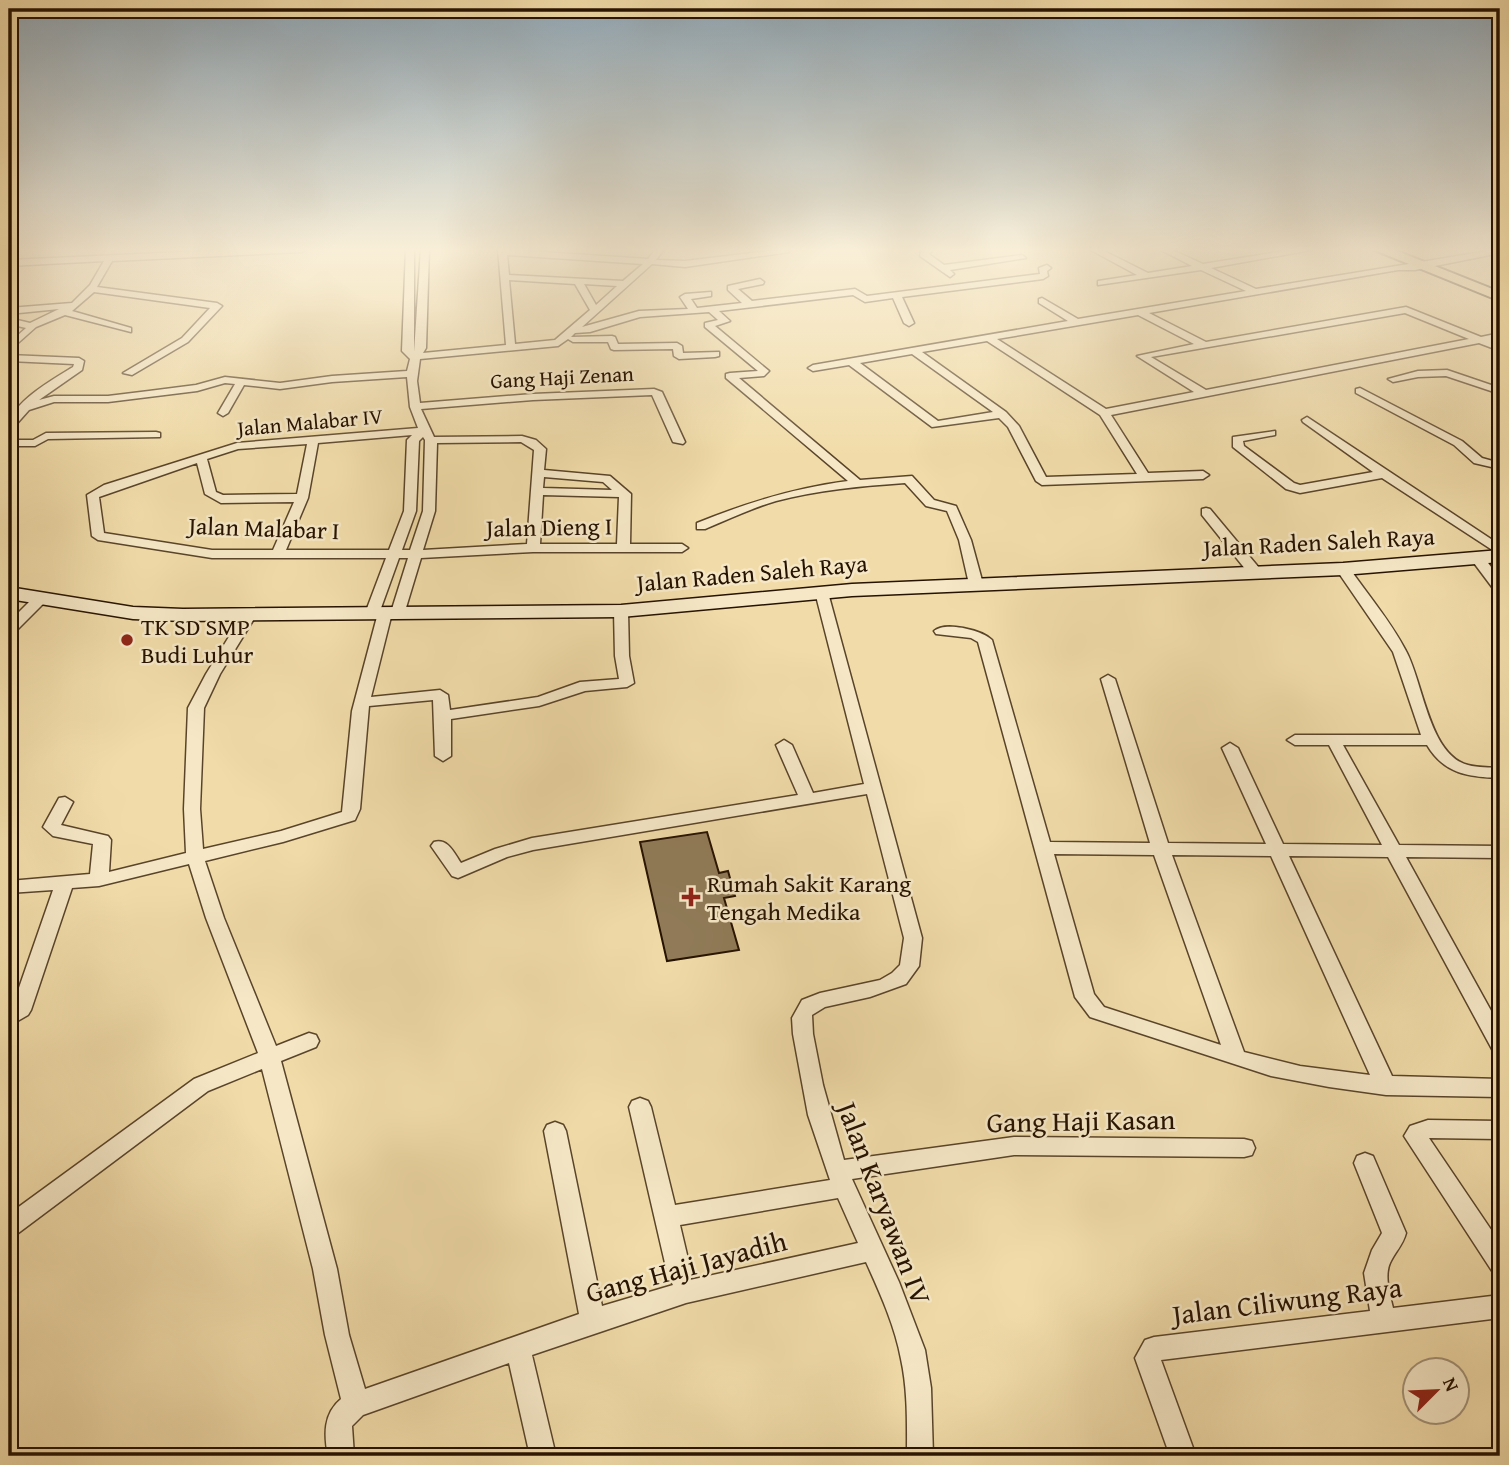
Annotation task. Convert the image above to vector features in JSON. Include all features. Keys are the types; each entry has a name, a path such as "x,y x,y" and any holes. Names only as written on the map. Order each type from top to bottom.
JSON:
{"main road":[{"name":"Jalan Raden Saleh Raya","path":"9,593 133,613 621,611 708,605 822,592 1343,569 1500,556"}],"street":[{"path":"9,321 31,326 54,317"},
{"path":"82,317 128,330"},
{"path":"128,373 186,340 207,317"},
{"path":"408,317 407,351 414,357 552,346 587,317"},
{"path":"386,611 416,554 429,511 427,435 416,407 410,374 414,357 421,348 422,317"},
{"path":"508,317 511,349"},
{"path":"573,331 587,330 628,317"},
{"path":"720,317 724,321 708,325 764,371 760,374 730,376 858,483"},
{"path":"906,317 909,323"},
{"path":"1068,317 1077,323"},
{"path":"813,368 1109,317"},
{"path":"1150,317 1204,345"},
{"path":"1203,393 1142,356 1363,317"},
{"path":"1424,317 1500,348"},
{"path":"9,348 31,329 31,326"},
{"path":"1104,413 1500,336"},
{"path":"989,338 1104,413 1144,478"},
{"path":"563,339 612,340 614,346 677,346 679,356 715,354"},
{"path":"914,351 1002,414 1013,426 1042,481 1203,475"},
{"path":"9,358 79,361 78,368 47,387 22,408 9,426"},
{"path":"852,362 936,425 1002,414"},
{"path":"1393,379 1445,373 1500,391"},
{"path":"22,408 54,399 108,399 197,388 225,380 280,386 332,379 410,374"},
{"path":"223,413 241,382"},
{"path":"1360,391 1458,443 1478,461 1500,466"},
{"name":"Gang Haji Zenan","path":"416,407 533,397 654,392 658,394 678,442"},
{"path":"144,406 149,394"},
{"path":"1307,420 1500,551"},
{"path":"1271,433 1237,439 1239,447 1290,486 1300,489 1384,474"},
{"path":"9,443 35,443 46,436 156,435"},
{"path":"9,887 99,880 284,836 349,816 352,809 363,702 386,611 393,554 410,511 413,440 427,435"},
{"name":"Jalan Malabar IV","path":"201,458 237,446 313,440 427,435 522,439 533,442 540,449 533,548"},
{"path":"278,553 302,498 313,440"},
{"path":"201,458 211,494 220,499 302,498"},
{"name":"Jalan Malabar I","path":"201,458 93,495 98,536 212,554 416,554"},
{"path":"538,473 606,479 625,494"},
{"path":"701,526 753,505 858,483 908,479 930,503 952,509 965,540 976,584"},
{"path":"537,491 625,494"},
{"path":"623,548 625,494"},
{"path":"411,497 429,497"},
{"path":"1206,512 1255,572"},
{"name":"Jalan Dieng I","path":"416,554 533,548 682,548"},
{"path":"1478,559 1500,588"},
{"path":"1343,569 1405,663 1420,713 1433,740 1447,760 1457,767 1500,773"},
{"name":"Jalan Karyawan IV","path":"822,592 913,938 908,970 896,981 876,989 823,1000 809,1005 802,1014 812,1088 841,1179 873,1250 912,1353 920,1456"},
{"path":"9,630 40,599"},
{"path":"443,716 539,701 578,690 580,687 627,683 622,656 621,611"},
{"path":"250,614 213,674 196,708 192,809 195,856 215,918 270,1058 325,1269 337,1335 356,1405 345,1410 339,1418 337,1429 341,1456"},
{"path":"941,631 974,634 985,640 1089,1005 1097,1012 1234,1056 1326,1078 1386,1086 1500,1088"},
{"path":"1108,679 1160,847 1234,1056"},
{"path":"363,702 440,695 443,756"},
{"path":"1295,740 1433,740"},
{"path":"784,745 808,799"},
{"path":"1336,746 1500,1045"},
{"path":"1230,748 1386,1086"},
{"path":"440,846 458,872 501,853 532,844 874,788"},
{"path":"65,802 52,827 59,832 102,840 99,880"},
{"path":"1043,848 1500,852"},
{"path":"15,1014 65,882"},
{"path":"9,1227 201,1085 309,1041"},
{"path":"640,1107 680,1276"},
{"path":"1500,1130 1428,1129 1415,1136 1500,1263"},
{"path":"555,1130 593,1321"},
{"name":"Gang Haji Kasan","path":"667,1217 841,1179 1014,1146 1244,1148"},
{"path":"1365,1163 1394,1233 1393,1240 1377,1267 1377,1289 1384,1320"},
{"name":"Gang Haji Jayadih","path":"356,1405 593,1321 685,1292 873,1250"},
{"name":"Jalan Ciliwung Raya","path":"1183,1456 1148,1357 1154,1349 1500,1307"},
{"path":"518,1349 544,1456"}],"building":[{"name":"Rumah Sakit Karang Tengah Medika","path":"707,832 719,873 728,871 735,896 724,898 739,950 667,961 640,842"}],"place":[{"name":"TK SD SMP Budi Luhur","path":"127,640"},
{"name":"Rumah Sakit Karang Tengah Medika","path":"691,897"}]}
